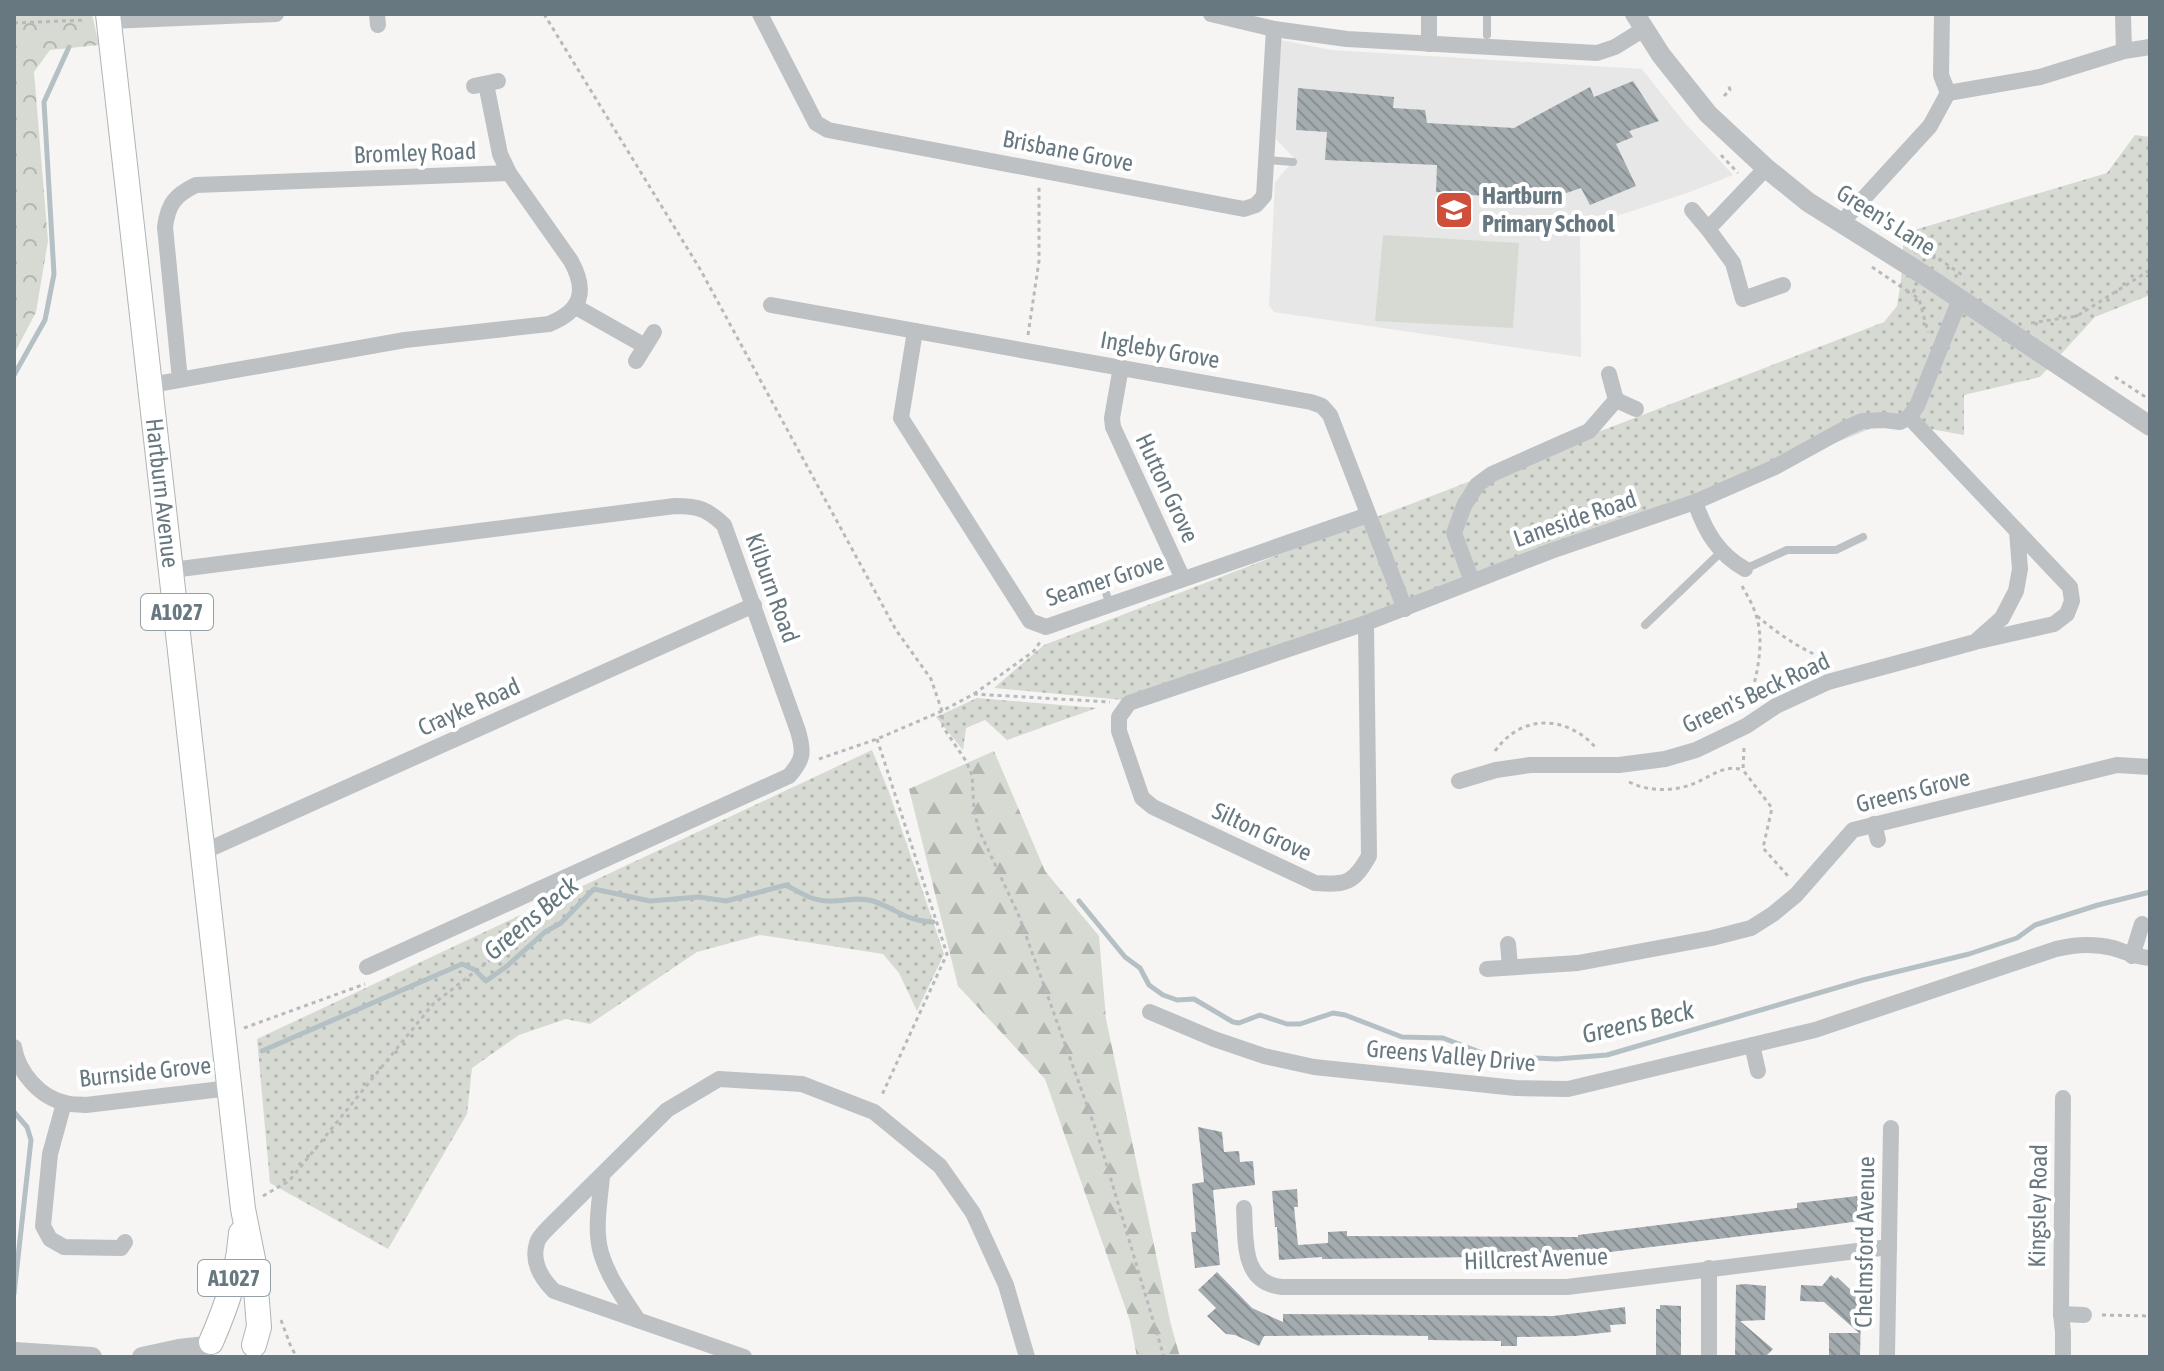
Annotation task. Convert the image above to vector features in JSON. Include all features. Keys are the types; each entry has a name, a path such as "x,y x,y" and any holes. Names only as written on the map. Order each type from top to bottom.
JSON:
{"main road":[{"name":"Hartburn Avenue","path":"109,18 230,1088 253,1202 261,1353"},
{"name":"Hartburn Avenue","path":"206,1348 230,1297 253,1202"},
{"name":"A1027","path":"206,1348 222,1338 233,1337 244,1339 261,1353"}],"street":[{"path":"109,18 276,14"},
{"name":"Brisbane Grove","path":"760,14 816,123 828,130 1244,209 1256,205 1264,196 1274,29"},
{"path":"1211,14 1274,29 1347,39 1597,53 1615,47 1640,22"},
{"path":"1429,14 1429,44"},
{"path":"1842,222 1930,126 1948,93 1941,75 1942,14"},
{"path":"2123,14 2124,51"},
{"name":"Green's Lane","path":"1640,22 1661,55 1708,114 1808,202 2150,426"},
{"path":"1948,93 2040,77 2124,51 2150,47"},
{"path":"486,84 500,154 509,173"},
{"path":"1708,229 1766,168"},
{"name":"Bromley Road","path":"180,380 165,227 172,202 181,192 196,185 509,173 579,276 580,292 576,307"},
{"path":"1692,210 1733,263 1743,299 1783,285"},
{"path":"1909,417 1917,406 1960,299"},
{"name":"Ingleby Grove","path":"771,305 1322,406 1330,415 1405,609"},
{"path":"151,385 405,340 549,324 564,318 576,307 649,339 636,361"},
{"name":"Seamer Grove","path":"915,331 901,418 1030,621 1046,627 1368,515"},
{"name":"Hutton Grove","path":"1121,367 1113,427 1183,579"},
{"path":"1609,374 1616,400"},
{"path":"1616,400 1636,409"},
{"path":"1472,581 1454,533 1464,506 1477,485 1492,474 1589,431 1616,400"},
{"name":"Laneside Road","path":"1129,703 1366,623 1551,551 1695,502 1773,468 1862,421 1900,422 1909,417"},
{"name":"Green's Beck Road","path":"1459,781 1496,770 1530,765 1619,765 1665,759 1696,750 1746,726 1776,706 1828,682 2054,624 2067,614 2072,601 2070,587 1909,417"},
{"path":"1695,502 1712,539 1732,561"},
{"name":"Kilburn Road","path":"172,570 675,506 692,506 710,511 724,525 754,605 802,745 802,758 798,766"},
{"name":"Green's Beck Road","path":"1975,642 2002,618 2016,591 2020,569 2017,531"},
{"name":"Crayke Road","path":"203,852 754,605"},
{"name":"Silton Grove","path":"1129,703 1119,717 1119,731 1142,798 1153,807 1315,883 1341,885 1359,873 1369,856 1366,623"},
{"name":"Greens Grove","path":"1487,969 1578,963 1751,928 1796,895 1853,830 1876,832 2117,765 2150,767"},
{"path":"367,967 387,966 789,776 798,766"},
{"path":"2132,956 2142,924"},
{"path":"1508,944 1510,966"},
{"name":"Greens Valley Drive","path":"1150,1012 1264,1056 1314,1067 1516,1088 1568,1089 1815,1030 2076,944 2094,944 2132,956 2150,958"},
{"path":"1752,1045 1758,1071"},
{"name":"Burnside Grove","path":"14,1047 15,1055 34,1085 64,1103 86,1105 230,1088"},
{"path":"744,1357 554,1291 542,1279 536,1263 537,1242 549,1227 667,1110 719,1079 802,1084 874,1112 940,1166 973,1213 1006,1285 1027,1357"},
{"name":"Kingsley Road","path":"2063,1098 2063,1357"},
{"name":"Burnside Grove","path":"64,1103 50,1154 43,1226 50,1239 64,1247 121,1248 125,1242"},
{"name":"Chelmsford Avenue","path":"1887,1357 1891,1128"},
{"path":"602,1176 598,1230 601,1252 611,1277 638,1320"},
{"name":"Hillcrest Avenue","path":"1244,1208 1250,1265 1258,1278 1274,1287 1567,1287 1889,1247"},
{"path":"1709,1268 1709,1357"},
{"path":"2061,1314 2084,1315"},
{"path":"142,1357 179,1349 206,1348"},
{"path":"17,1352 92,1357"}],"lane":[{"path":"1487,14 1487,35"},
{"path":"1266,160 1293,162"},
{"path":"1645,625 1732,561 1787,550 1836,550 1863,537"},
{"path":"1103,584 1110,605"}],"path":[{"path":"544,14 700,269 896,630 931,679 942,711 943,727 972,775 974,810 979,830 1019,916 1098,1136 1164,1357"},
{"path":"14,23 109,18"},
{"path":"1724,96 1730,90 1728,83"},
{"path":"1025,350 1039,261 1039,170"},
{"path":"1732,561 1757,616 1759,646 1758,673 1744,716 1748,736 1743,751 1743,770 1772,808 1763,848 1790,878"},
{"path":"1757,616 1783,638 1844,667 1847,677"},
{"path":"798,766 877,739 974,694 1034,651 1044,638 1046,627"},
{"path":"974,694 1129,703"},
{"path":"1493,755 1519,728 1549,723 1580,733 1602,755"},
{"path":"874,1112 947,954 877,739"},
{"path":"1624,780 1648,788 1674,789 1728,768 1743,770"},
{"path":"253,1202 289,1181 433,1004 494,957 548,900"},
{"path":"224,1035 369,982 387,966"},
{"path":"2084,1315 2150,1316"}],"shaded area":[{"name":"Hartburn Primary School","path":"1281,40 1331,50 1642,69 1684,122 1733,175 1580,228 1581,357 1274,312 1269,305 1275,182 1295,159 1276,139"}],"green space":[{"path":"14,14 92,14 99,45 50,50 34,72 48,241 36,312 14,354"},
{"path":"2135,135 2150,137 2150,295 2095,317 2040,377 1964,395 1964,435 1880,420 1879,425 1691,502 1123,700 994,688 1044,645 1884,322 1897,306 1904,233 2107,173"},
{"path":"1383,235 1519,243 1513,328 1375,321"},
{"path":"977,698 1097,708 1007,740 985,720 966,728 963,750 936,717"},
{"path":"872,750 944,954 917,1011 899,973 883,954 760,935 697,952 590,1024 566,1019 519,1035 472,1068 467,1114 388,1249 270,1183 257,1039"},
{"path":"994,751 1045,871 1099,936 1106,1019 1180,1357 1137,1357 1130,1321 1045,1079 958,986 909,789"}],"building":[{"path":"1633,81 1659,121 1629,131 1633,137 1616,144 1636,186 1590,205 1581,188 1543,201 1436,192 1437,165 1325,160 1327,132 1296,130 1298,88 1394,97 1393,108 1425,110 1427,123 1514,128 1590,87 1594,97"},
{"path":"1198,1127 1222,1132 1224,1152 1239,1151 1240,1162 1253,1161 1255,1185 1213,1190 1220,1265 1195,1268 1191,1232 1196,1232 1192,1184 1204,1182"},
{"path":"1297,1189 1298,1207 1294,1207 1298,1245 1328,1243 1328,1232 1347,1231 1347,1236 1578,1237 1797,1208 1797,1203 1858,1196 1861,1217 1859,1221 1810,1228 1560,1258 1322,1257 1279,1260 1272,1191"},
{"path":"1217,1272 1252,1308 1283,1322 1283,1314 1553,1316 1625,1307 1626,1324 1610,1325 1611,1332 1517,1337 1517,1346 1501,1346 1501,1341 1366,1335 1264,1336 1259,1346 1226,1334 1207,1316 1216,1308 1198,1290"},
{"path":"1831,1275 1864,1302 1857,1309 1861,1312 1860,1357 1829,1357 1829,1333 1859,1333 1824,1302 1800,1301 1801,1285 1822,1286"},
{"path":"1736,1285 1766,1286 1765,1320 1740,1321 1773,1349 1765,1357 1735,1357"},
{"path":"1660,1305 1681,1306 1681,1357 1656,1357 1656,1309 1660,1309"}],"waterway":[{"path":"14,375 45,320 54,274 44,102 69,47"},
{"name":"Greens Beck","path":"262,1051 462,964 475,970 486,981 545,932 561,923 594,889 650,901 699,897 726,901 786,885 817,899 867,900 908,917 933,922"},
{"name":"Greens Beck","path":"1079,901 1125,957 1140,968 1149,985 1177,1000 1194,999 1233,1022 1239,1023 1260,1015 1287,1024 1300,1024 1333,1013 1402,1037 1443,1038 1490,1056 1557,1059 1607,1055 1863,980 1969,954 2017,938 2035,925 2150,892"},
{"path":"14,1112 27,1127 31,1140 14,1294"}],"place":[{"name":"Hartburn Primary School","path":"1454,210"}]}
